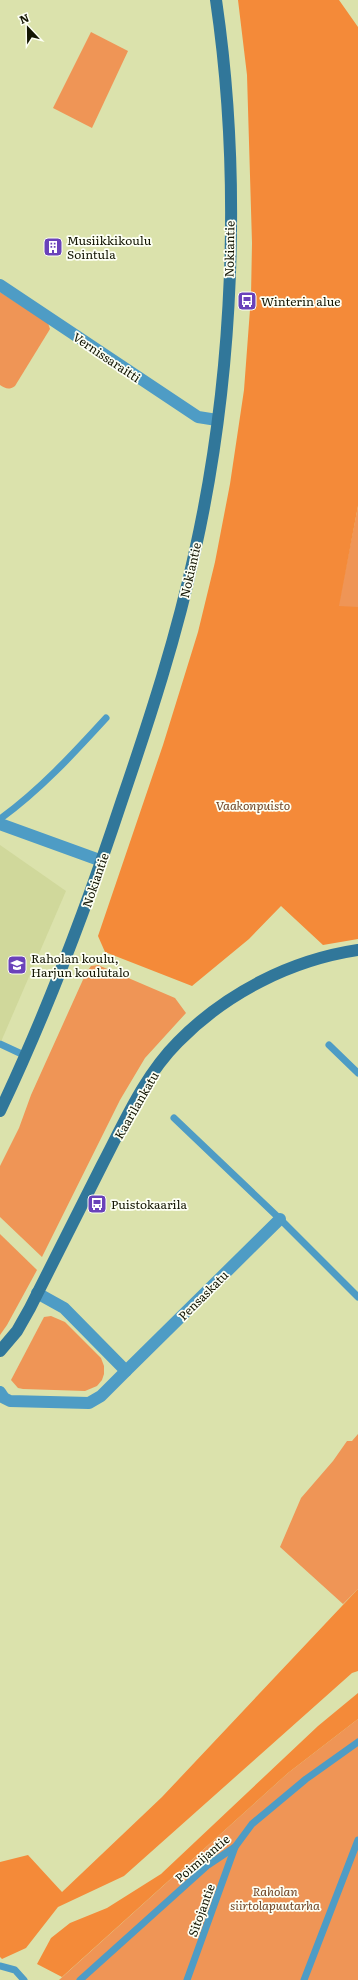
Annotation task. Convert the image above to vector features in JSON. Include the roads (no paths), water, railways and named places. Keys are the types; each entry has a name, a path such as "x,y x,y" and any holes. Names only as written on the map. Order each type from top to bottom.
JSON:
{"main road":[{"name":"Nokiantie","path":"0,1111 26,1056 70,951 102,861 155,701 196,550 222,390 229,299 230,212 226,91 221,34 216,0"},
{"name":"Kaarilankatu","path":"0,1352 17,1331 140,1093 177,1042 206,1017 244,990 297,966 331,954 358,950"}],"street":[{"name":"Vernissaraitti","path":"0,285 198,417 217,420"},
{"path":"0,824 102,861"},
{"name":"Pensaskatu","path":"1,1397 15,1402 89,1403 101,1396 280,1219"},
{"path":"37,1293 59,1304 78,1321 126,1371"}],"lane":[{"path":"0,819 22,803 62,766 106,718"},
{"path":"0,1044 26,1056"},
{"path":"329,1045 358,1073"},
{"path":"174,1118 280,1219 358,1298"},
{"name":"Poimijantie","path":"80,1980 208,1865 235,1847 252,1824 306,1779 358,1742"},
{"path":"304,1980 358,1840"},
{"name":"Sitojantie","path":"187,1980 235,1847"},
{"path":"0,1966 16,1970 24,1980"}],"place":[{"name":"Musiikkikoulu Sointula","path":"53,247"},
{"name":"Winterin alue","path":"247,301"},
{"name":"Raholan koulu, Harjun koulutalo","path":"17,965"},
{"name":"Puistokaarila","path":"97,1204"}],"park label":[{"name":"Vaakonpuisto","path":"253,805"},
{"name":"Raholan siirtolapuutarha","path":"275,1898"}]}
